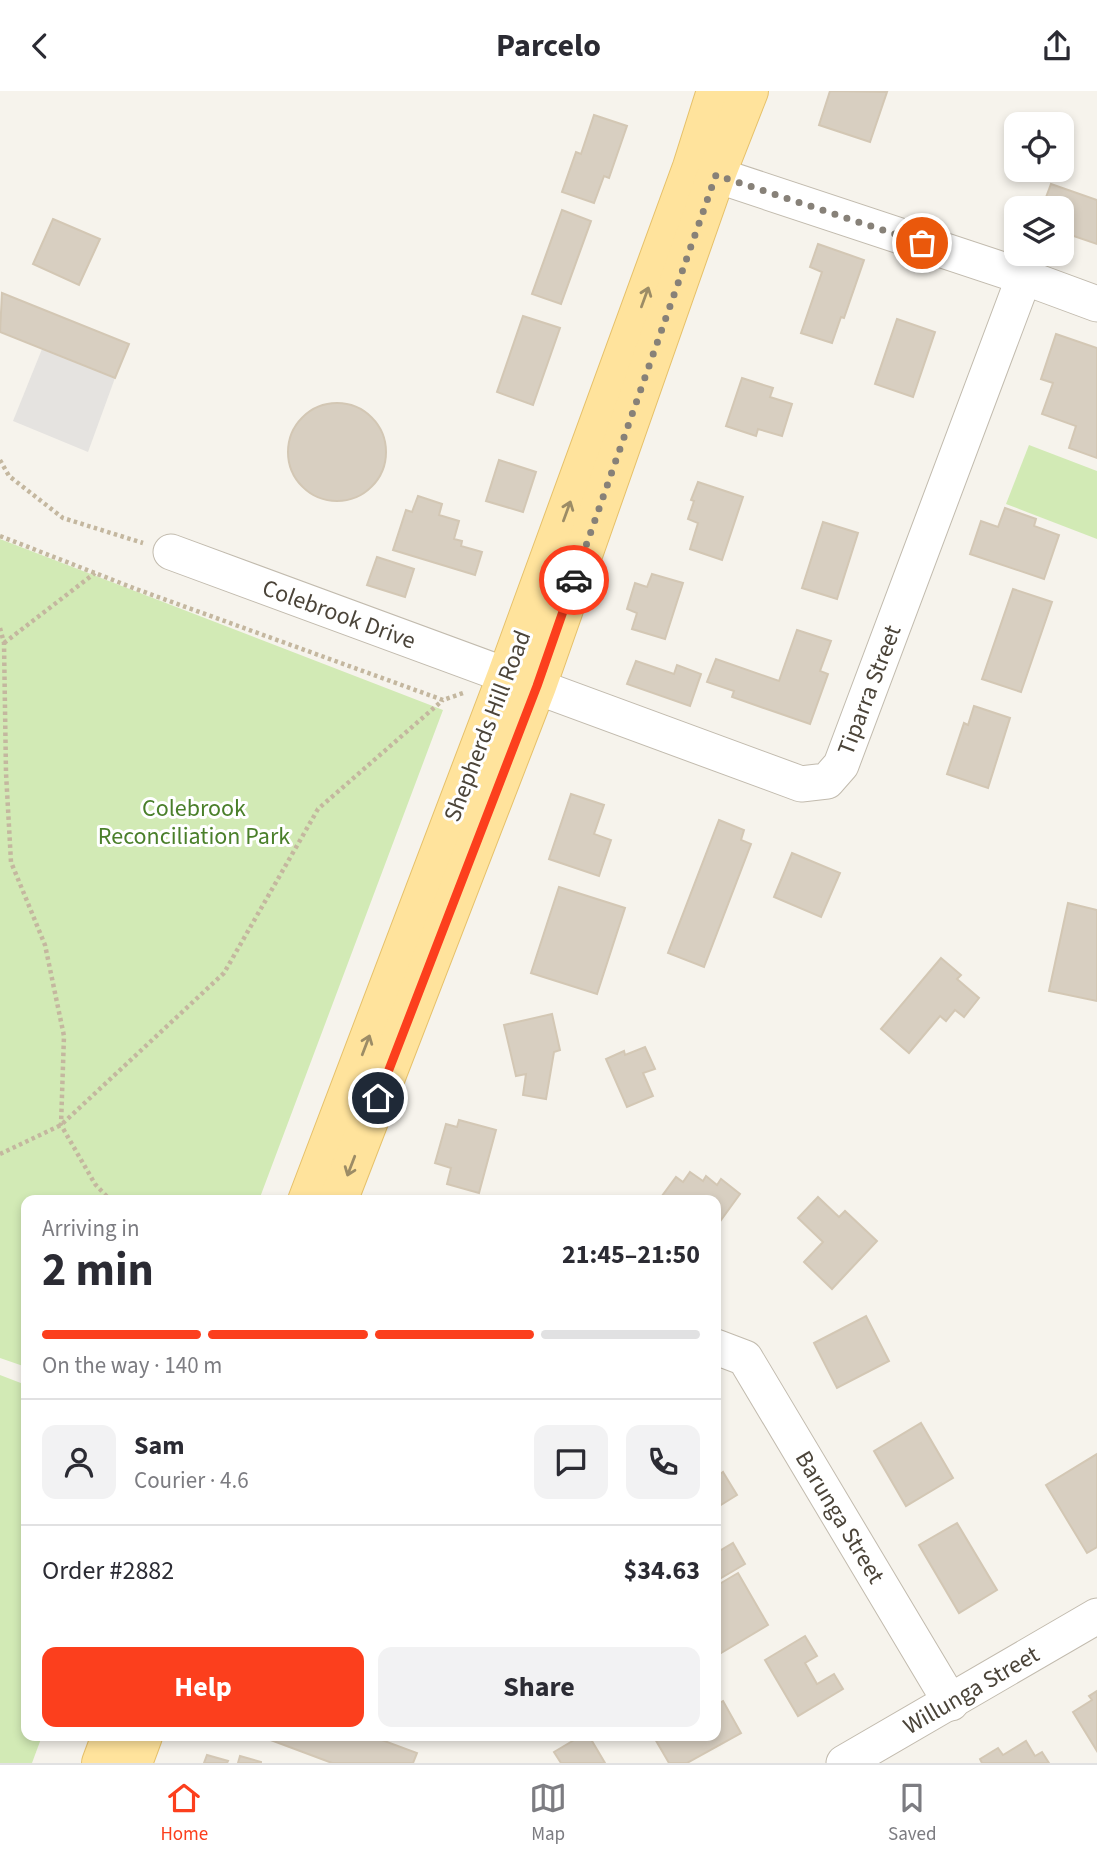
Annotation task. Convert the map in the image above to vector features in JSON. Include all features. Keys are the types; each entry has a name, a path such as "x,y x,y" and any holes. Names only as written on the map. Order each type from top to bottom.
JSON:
{"main road":[{"name":"Shepherds Hill Road","path":"704,171 716,91"},
{"name":"Shepherds Hill Road","path":"340,1195 704,171 749,91"},
{"name":"Shepherds Hill Road","path":"309,1195 522,681"},
{"path":"101,1763 109,1741"},
{"path":"133,1763 141,1741"}],"street":[{"path":"704,171 1024,277 1097,304"},
{"name":"Tiparra Street","path":"522,681 801,784 827,781 841,765 1024,277"},
{"name":"Colebrook Drive","path":"170,552 522,681"},
{"name":"Barunga Street","path":"721,1349 745,1358 951,1703"},
{"name":"Willunga Street","path":"844,1763 1097,1616"}],"path":[{"path":"0,460 9,476 63,518 170,552"},
{"path":"0,536 443,700"},
{"path":"4,643 96,573"},
{"path":"0,628 4,643 6,773 12,862 45,945 64,1036 61,1125 95,1184 105,1195"},
{"path":"0,1154 61,1125 223,973 318,809 443,700 522,681"}],"green space":[{"path":"1029,445 1097,471 1097,539 1006,504"},
{"name":"Colebrook Reconciliation Park","path":"0,539 443,710 261,1195 21,1195 21,1365 0,1358"},
{"path":"0,1375 21,1383 21,1741 40,1741 32,1763 0,1763"}],"shaded area":[{"path":"42,349 115,378 88,452 13,421"}],"building":[{"path":"830,91 887,92 870,142 819,125"},
{"path":"594,115 627,126 609,178 604,176 594,203 562,192 576,152 581,154"},
{"path":"1051,184 1097,200 1097,244 1074,236 1074,196 1046,196"},
{"path":"562,210 591,221 561,304 532,294"},
{"path":"53,219 100,239 79,285 33,264"},
{"path":"818,244 864,260 844,318 841,317 832,343 801,333 822,272 810,267"},
{"path":"2,293 129,344 115,378 0,332"},
{"path":"523,316 560,328 533,405 497,392"},
{"path":"897,319 935,332 913,397 875,384"},
{"path":"1056,334 1097,348 1097,458 1069,448 1076,426 1042,414 1053,383 1041,379"},
{"path":"742,378 773,388 770,397 792,404 782,436 758,429 756,436 726,426"},
{"path":"337,403 356,406 372,417 383,433 386,452 383,471 372,487 356,498 337,501 318,498 302,487 291,471 288,452 291,433 302,417 318,406"},
{"path":"499,460 536,472 523,512 486,501"},
{"path":"698,482 743,497 722,560 690,549 698,523 688,519"},
{"path":"418,496 442,504 439,515 459,521 454,539 462,541 461,546 482,552 475,575 393,550 406,510 412,512"},
{"path":"1005,508 1036,519 1034,526 1059,535 1044,579 970,554 981,521 998,527"},
{"path":"823,522 858,533 837,599 802,588"},
{"path":"377,557 414,569 405,597 367,585"},
{"path":"652,574 683,583 665,639 632,629 637,613 627,609 635,583 647,587"},
{"path":"1013,589 1052,602 1021,692 982,679"},
{"path":"797,630 831,641 820,671 828,674 810,724 732,697 734,691 707,682 716,659 779,681"},
{"path":"636,661 674,674 677,665 701,674 690,706 627,684"},
{"path":"974,706 1010,718 988,788 947,774 964,723 968,725"},
{"path":"571,794 604,805 594,834 611,840 599,876 549,859"},
{"path":"719,820 744,830 741,840 751,844 704,967 668,953"},
{"path":"792,853 840,873 821,917 774,897"},
{"path":"559,887 625,908 597,994 531,973"},
{"path":"1068,903 1097,910 1097,1001 1049,991"},
{"path":"941,958 961,975 957,979 979,998 964,1017 955,1010 946,1021 940,1016 909,1053 881,1029"},
{"path":"552,1014 560,1050 554,1052 546,1099 523,1095 526,1074 516,1076 504,1025"},
{"path":"645,1047 655,1069 643,1073 653,1096 627,1107 606,1059 624,1051 625,1055"},
{"path":"459,1120 496,1130 479,1193 447,1184 451,1168 435,1163 446,1124 457,1127"},
{"path":"690,1172 703,1181 706,1176 717,1185 721,1179 740,1194 721,1220 721,1195 663,1195 676,1177 683,1182"},
{"path":"818,1197 839,1217 845,1211 877,1241 832,1289 804,1262 823,1242 798,1218"},
{"path":"866,1316 889,1361 837,1388 814,1343"},
{"path":"921,1423 953,1478 906,1506 874,1451"},
{"path":"1097,1454 1097,1547 1087,1553 1046,1485"},
{"path":"723,1472 737,1495 721,1505"},
{"path":"957,1523 997,1590 959,1613 919,1545"},
{"path":"733,1543 745,1564 721,1578 721,1550"},
{"path":"738,1573 768,1625 721,1653 721,1583"},
{"path":"805,1636 817,1656 805,1663 817,1684 834,1674 843,1689 798,1716 765,1660"},
{"path":"1097,1691 1097,1751 1073,1712 1092,1700 1089,1696"},
{"path":"723,1701 741,1733 687,1763 669,1763 656,1741 721,1741"},
{"path":"273,1741 385,1741 417,1753 413,1763 332,1763"},
{"path":"573,1741 592,1741 605,1763 561,1763 554,1752"},
{"path":"1026,1741 1035,1756 1042,1752 1049,1763 982,1763 980,1759 998,1748 1003,1755"},
{"path":"207,1755 228,1761 204,1763"},
{"path":"240,1756 261,1762 261,1763 238,1763"}],"way so far":[{"path":"574,580 716,175 922,243"}],"route":[{"path":"378,1098 537,686 574,580"}]}
